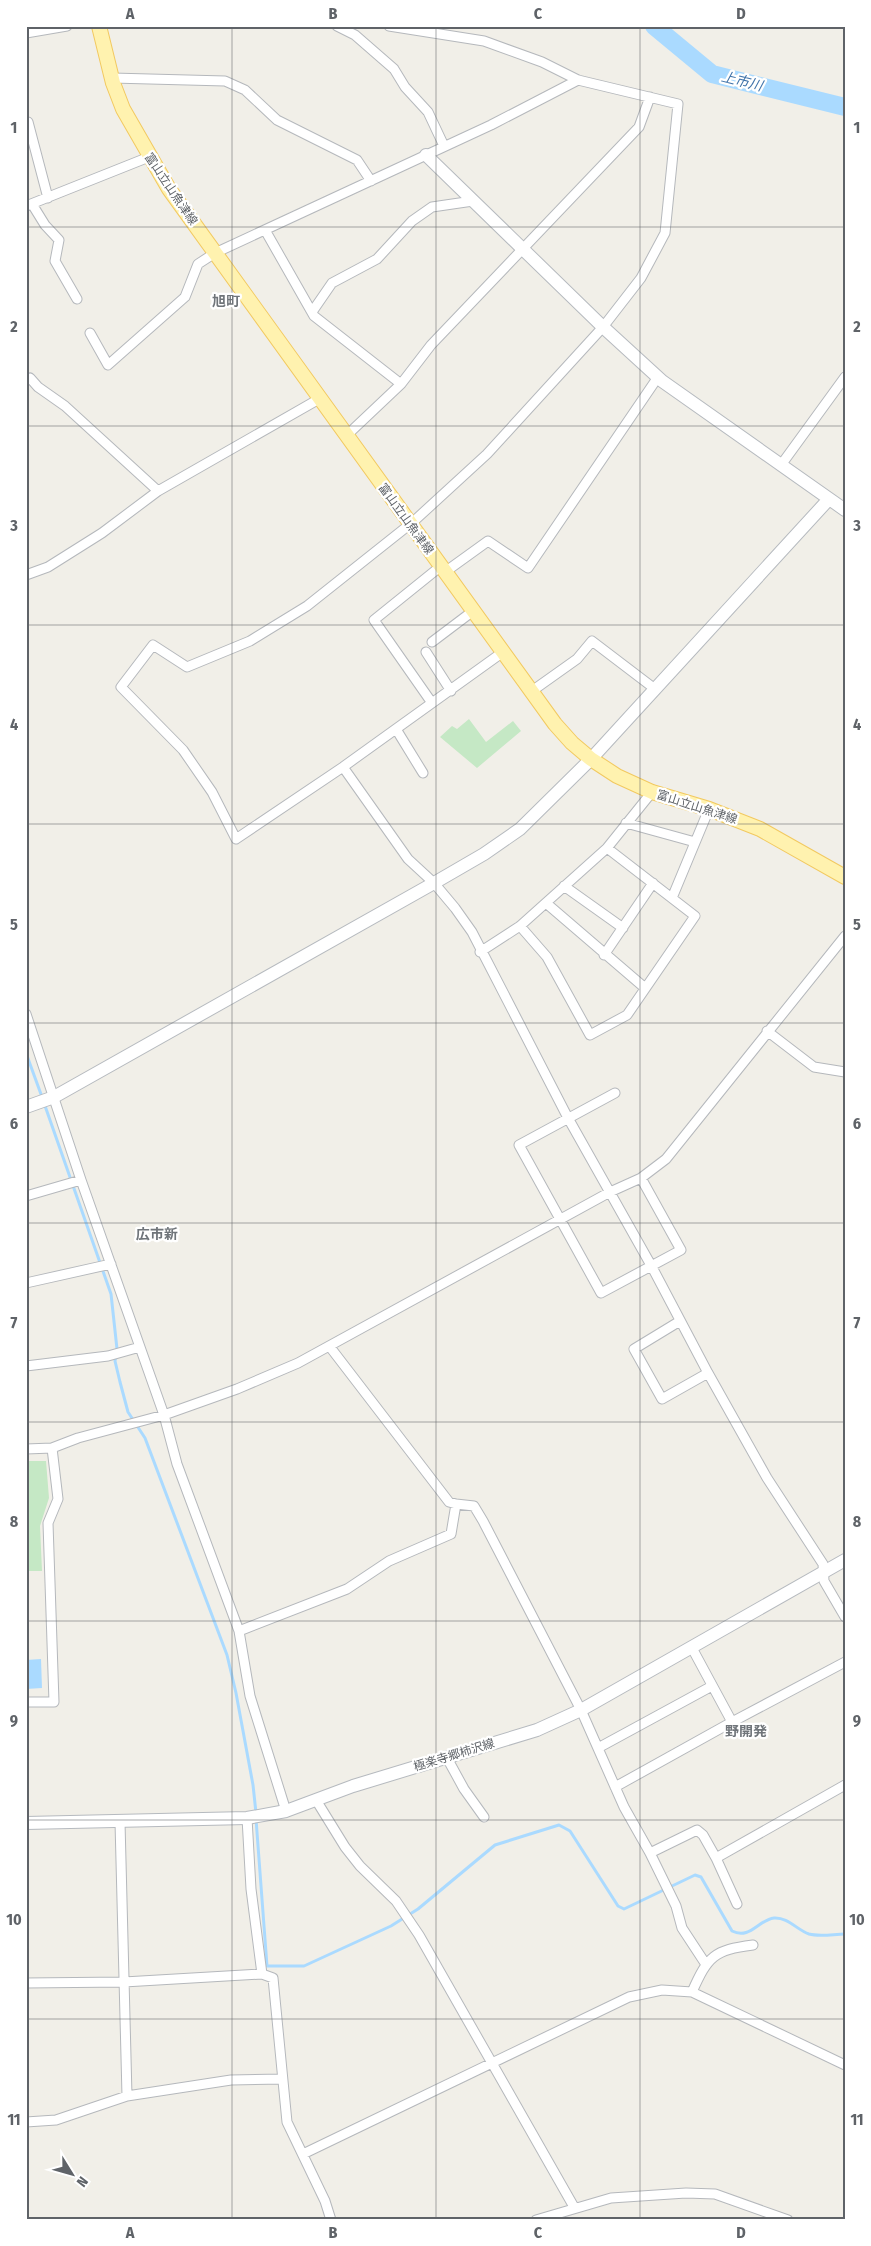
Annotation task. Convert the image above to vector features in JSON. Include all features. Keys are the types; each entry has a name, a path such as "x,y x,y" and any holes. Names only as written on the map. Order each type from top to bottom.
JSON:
{"main road":[{"name":"富山立山魚津線","path":"99,26 112,78 123,109 169,189 409,525 561,730 591,759 617,776 652,792 710,809 760,828 845,877"}],"street":[{"path":"26,33 67,26"},
{"path":"337,26 355,35 394,69 405,87 428,112 444,146"},
{"path":"389,26 484,41 542,62 578,80 678,104 665,233 641,278 604,327 487,454 409,525 307,606 250,641 187,667 153,645 121,687 184,750 212,792 236,839 343,767 503,652"},
{"path":"112,78 225,81 245,90 277,120 357,160 371,181"},
{"path":"90,333 108,365 185,297 198,264 215,253 426,155 578,80"},
{"path":"346,436 401,384 431,345 640,127 650,97"},
{"path":"28,122 48,198"},
{"path":"426,155 658,377 845,510"},
{"path":"77,299 55,261 59,240 29,205 149,157"},
{"path":"312,312 332,283 377,259 412,221 432,207 474,201"},
{"path":"265,230 312,312 401,384"},
{"path":"432,704 374,620 443,569 488,541 528,568 658,377"},
{"path":"26,380 30,378 38,387 65,406 158,491"},
{"path":"781,465 845,378"},
{"path":"26,575 48,566 102,533 158,491 319,399"},
{"path":"26,1107 54,1097 434,883 484,854 520,829 591,759 829,499"},
{"path":"432,642 473,611"},
{"path":"532,691 577,659 592,641 655,689"},
{"path":"426,652 450,691"},
{"path":"396,729 423,773"},
{"path":"343,767 408,859 434,883 472,932 480,952 568,1118 652,1267 708,1373 767,1478 823,1564 825,1571 824,1581 844,1615"},
{"path":"480,952 520,926 607,848 652,792"},
{"path":"672,898 694,842 710,809"},
{"path":"626,823 694,842"},
{"path":"520,926 547,957 590,1035 627,1015 695,916 607,848"},
{"path":"604,954 653,883"},
{"path":"564,886 623,928"},
{"path":"546,903 645,988"},
{"path":"26,1449 52,1448 78,1438 164,1415 237,1389 330,1347 610,1192 642,1178 666,1159 845,936"},
{"path":"26,1014 81,1180 164,1415 180,1472 238,1631 250,1696 286,1811"},
{"path":"767,1032 814,1067 845,1072"},
{"path":"615,1093 519,1146 601,1293 681,1250 642,1178"},
{"path":"26,1196 81,1180"},
{"path":"26,1284 111,1264"},
{"path":"680,1321 634,1349 662,1398 708,1373"},
{"path":"26,1366 108,1356 140,1346"},
{"path":"330,1347 449,1502 474,1506 581,1710 615,1787 676,1906 682,1928 705,1963"},
{"path":"26,1702 54,1702 48,1522 58,1499 52,1448"},
{"path":"238,1631 347,1589 390,1561 451,1534 456,1504"},
{"name":"極楽寺郷柿沢線","path":"26,1823 247,1818 286,1811 353,1786 537,1730 581,1710 845,1560"},
{"path":"692,1648 732,1722"},
{"path":"615,1787 845,1662"},
{"path":"598,1748 712,1686"},
{"path":"447,1758 464,1789 484,1817"},
{"path":"716,1858 845,1785"},
{"path":"316,1800 345,1847 360,1866 396,1901 419,1935 494,2063 574,2207"},
{"path":"247,1818 251,1889 262,1974"},
{"path":"120,1822 127,2096"},
{"path":"650,1853 696,1830 703,1835 716,1858 737,1904"},
{"path":"692,1992 705,1963 729,1948 754,1945"},
{"path":"26,1983 124,1982 262,1974 273,1978 287,2122 331,2220"},
{"path":"303,2154 629,1997 662,1990 692,1992 845,2065"},
{"path":"26,2122 56,2120 127,2096 231,2080 282,2079"},
{"path":"536,2220 574,2207 611,2198 686,2193 715,2194 788,2220"}],"green space":[{"path":"469,719 486,742 513,721 521,731 477,768 440,737 452,726 457,729"},
{"path":"26,1461 46,1461 49,1498 40,1526 42,1571 26,1571"}],"water":[{"path":"41,1659 42,1688 26,1689 26,1660"}],"waterway":[{"name":"上市川","path":"654,26 712,74 845,107"},
{"path":"26,1053 42,1097"},
{"path":"44,1103 111,1294 117,1349 115,1361 128,1412 145,1438 227,1655 253,1785 256,1813"},
{"path":"256,1819 267,1966 304,1966 391,1926 418,1909 495,1845 559,1825 570,1831 618,1906 624,1909 695,1875 701,1877 732,1931 744,1933 763,1922 779,1918 813,1935 845,1934"}],"district":[{"name":"旭町","path":"226,301"},
{"name":"広市新","path":"157,1234"},
{"name":"野開発","path":"746,1731"}]}
